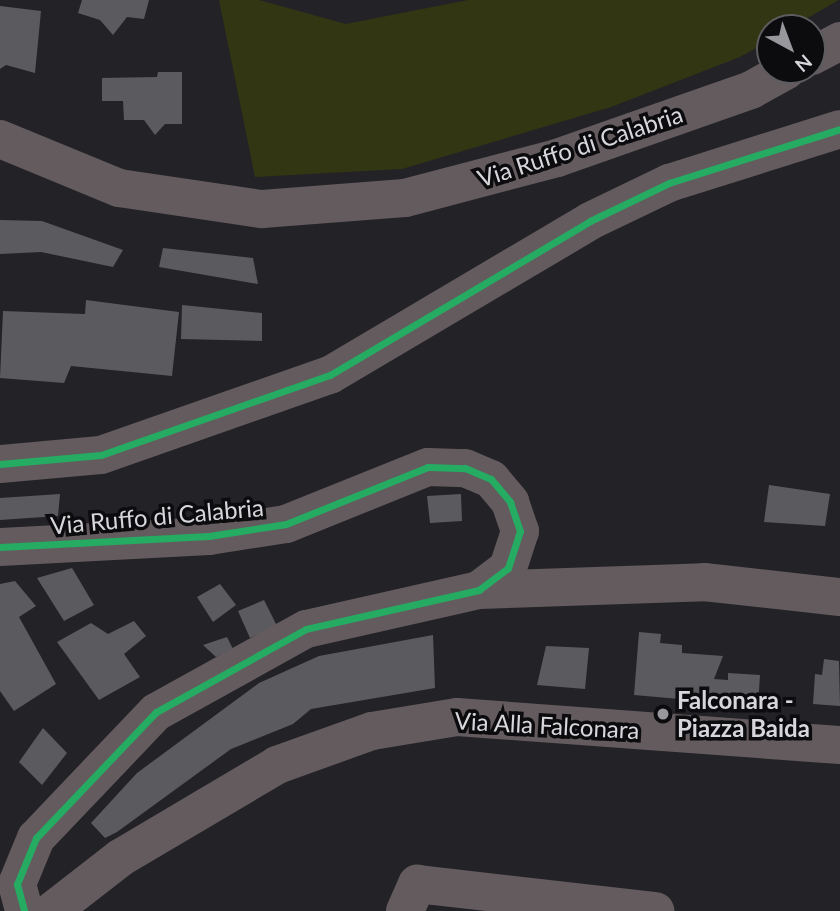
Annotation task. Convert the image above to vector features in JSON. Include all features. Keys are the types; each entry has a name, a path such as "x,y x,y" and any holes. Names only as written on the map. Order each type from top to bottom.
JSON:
{"street":[{"name":"Via Ruffo di Calabria","path":"0,139 119,188 262,209 405,198 557,158 762,84"},
{"path":"0,464 101,454 330,375 590,221 669,183 840,129"},
{"name":"Via Ruffo di Calabria","path":"0,547 209,536 286,524 428,467 465,468 491,479 510,502 520,531 508,568 479,590 306,629 156,712 36,838 17,884 24,911"},
{"path":"479,590 704,582 840,597"},
{"name":"Via Alla Falconara","path":"52,911 120,858 277,765 372,731 457,717 840,745"},
{"path":"405,911 417,884 655,911"}],"green space":[{"path":"219,0 259,0 346,24 468,0 839,0 814,14 756,14 756,48 740,57 611,107 402,169 255,177"}],"building":[{"path":"82,0 149,0 144,19 127,17 113,35 100,20 78,13"},
{"path":"0,6 41,11 35,73 6,65 0,69"},
{"path":"158,72 182,72 182,124 165,124 155,135 144,120 124,120 123,101 102,101 102,78 157,77"},
{"path":"0,220 42,221 123,250 113,267 41,252 0,254"},
{"path":"163,248 253,258 258,284 159,267"},
{"path":"86,300 179,312 172,376 71,366 64,383 0,378 3,311 85,314"},
{"path":"182,305 262,313 262,341 181,339"},
{"path":"769,485 830,494 825,526 764,522"},
{"path":"60,494 58,516 0,520 0,498"},
{"path":"461,494 462,521 430,523 427,496"},
{"path":"72,568 94,605 64,621 37,578"},
{"path":"15,581 36,606 19,617 56,684 14,711 0,691 0,584"},
{"path":"220,584 236,605 213,622 197,597"},
{"path":"264,600 277,626 250,638 238,611"},
{"path":"134,621 146,636 124,654 140,677 99,700 57,642 91,623 108,634"},
{"path":"639,632 661,634 660,643 682,645 682,653 723,656 714,679 728,680 728,673 760,675 758,706 634,695"},
{"path":"433,635 435,688 311,709 293,724 231,749 117,832 105,838 91,823 137,773 259,683 319,656"},
{"path":"227,637 233,649 216,657 203,645"},
{"path":"546,646 589,648 585,689 537,685"},
{"path":"824,659 839,661 840,706 813,704 815,674 822,675"},
{"path":"43,728 67,753 42,785 19,762"}],"cycle path":[{"path":"0,464 101,455 330,375 590,221 669,183 840,129"},
{"path":"0,547 209,536 286,524 428,467 465,468 491,479 510,502 520,531 508,568 479,590 306,629 156,712 36,838 17,884 24,911"}],"place":[{"name":"Falconara - Piazza Baida","path":"663,714"}]}
